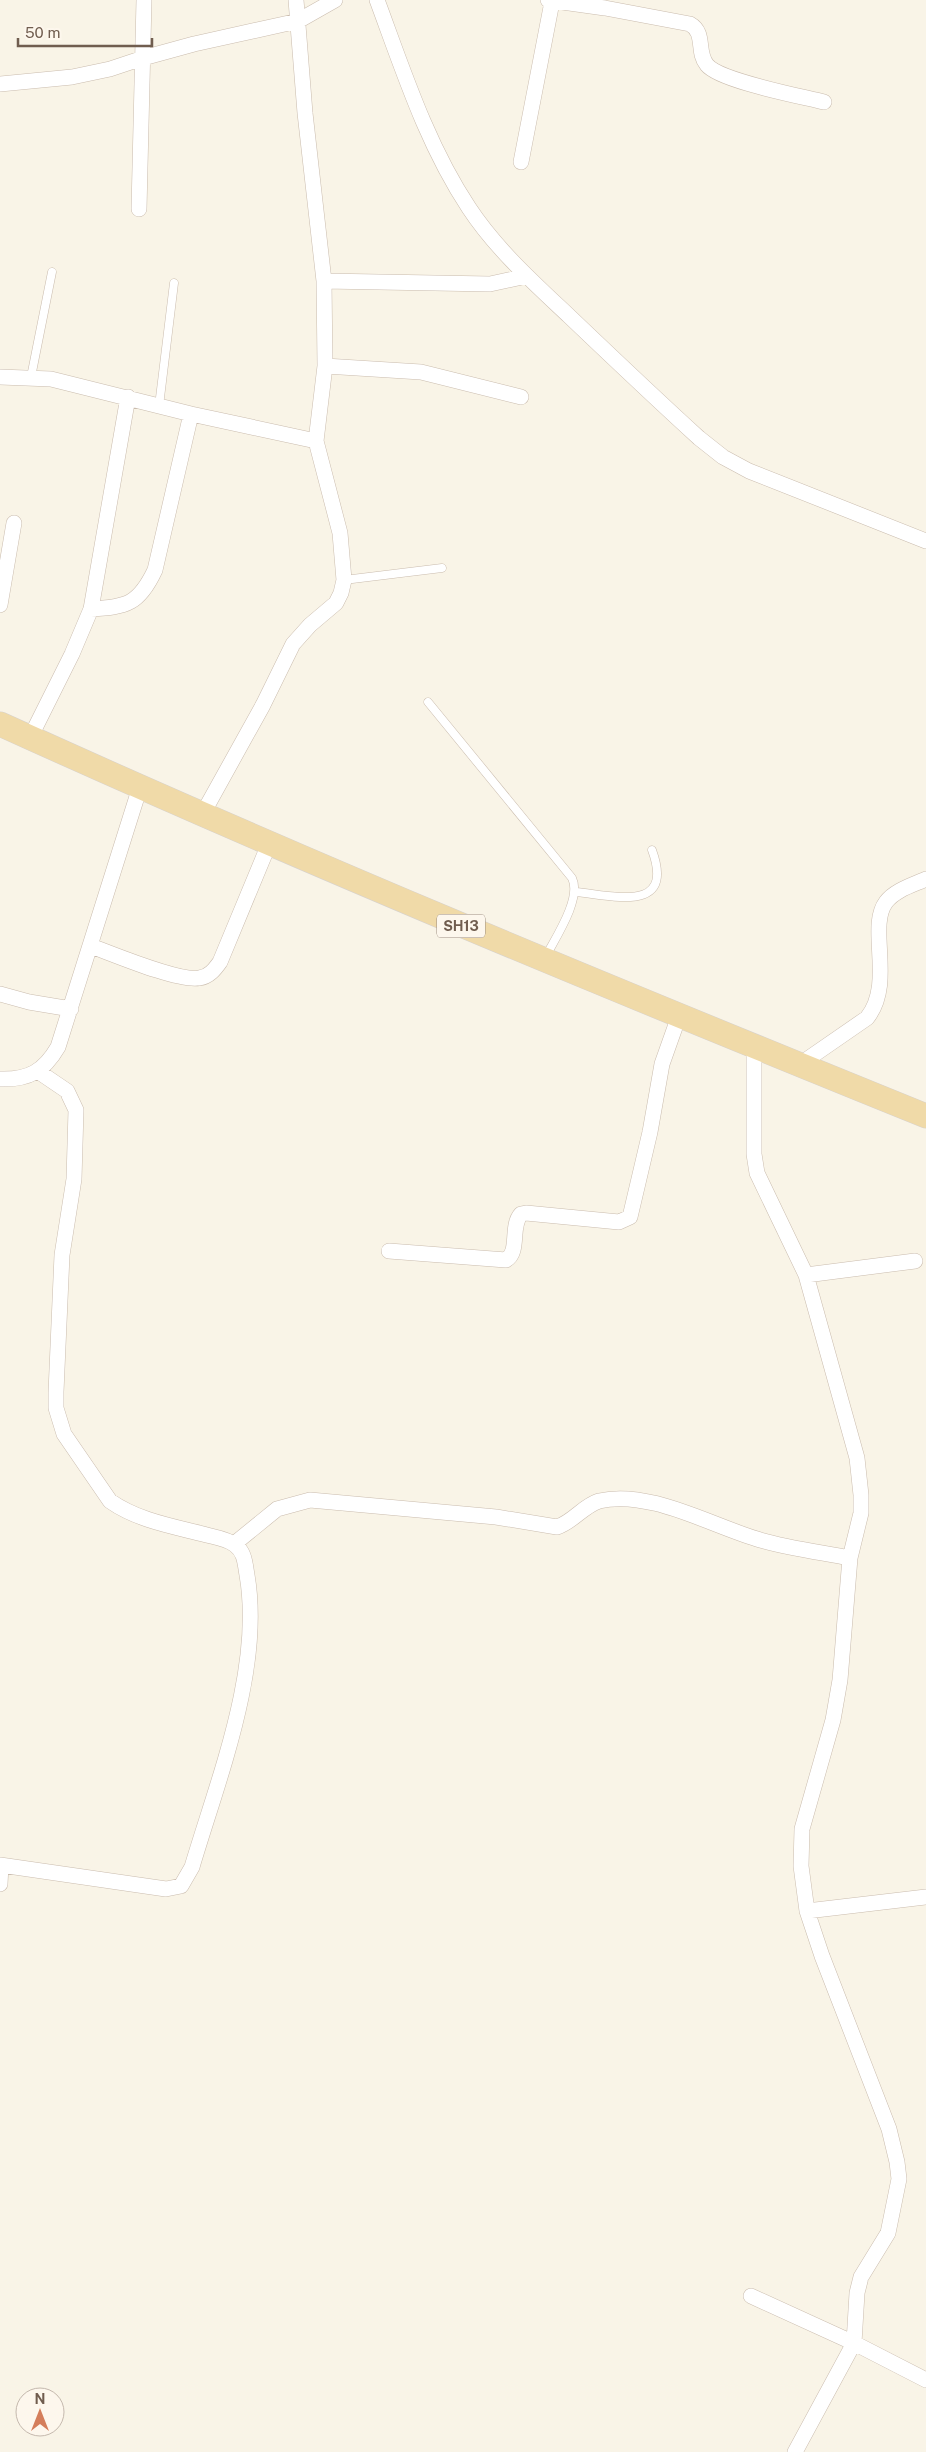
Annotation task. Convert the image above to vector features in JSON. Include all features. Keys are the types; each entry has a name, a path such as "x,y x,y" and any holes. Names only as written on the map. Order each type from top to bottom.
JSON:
{"main road":[{"name":"SH13","path":"0,724 202,815 544,962 926,1116"}],"street":[{"path":"139,209 144,0"},
{"path":"202,815 263,704 293,644 310,625 336,603 342,593 344,580 340,533 316,441 325,366 324,281 304,113 296,0"},
{"path":"0,84 72,77 110,69 144,58 298,22 336,0"},
{"path":"377,0 410,89 440,155 463,199 488,234 527,276 699,438 724,457 750,471 926,541"},
{"path":"521,162 550,1 605,8 690,24 696,28 700,35 702,56 712,70 728,77 824,102"},
{"path":"324,281 490,284 527,276"},
{"path":"325,366 421,372 521,397"},
{"path":"0,377 31,377 61,381 191,414 316,441"},
{"path":"30,738 72,654 91,610 128,398"},
{"path":"91,610 118,608 131,603 148,586 155,570 191,414"},
{"path":"0,605 14,523"},
{"path":"0,1079 23,1077 39,1072 50,1061 58,1047 140,787"},
{"path":"91,946 176,976 200,978 209,974 220,962 269,844"},
{"path":"799,1065 867,1018 874,1009 880,987 882,910 892,897 926,879"},
{"path":"0,994 29,1002 71,1009"},
{"path":"389,1251 506,1260 513,1253 515,1223 521,1214 619,1222 630,1217 648,1142 662,1064 679,1016"},
{"path":"754,1046 754,1154 757,1173 806,1275 859,1471 860,1513 850,1558 840,1680 833,1720 802,1829 800,1847 802,1889 807,1911 822,1956 889,2129 898,2162 899,2179 897,2200 888,2233 861,2277 857,2293 854,2343 794,2452"},
{"path":"0,1884 0,1865 166,1890 182,1886 187,1878 234,1725 246,1667 250,1594 244,1558 234,1544 147,1519 120,1508 110,1501 64,1434 56,1408 56,1392 62,1255 74,1180 76,1110 67,1091 39,1072"},
{"path":"806,1275 915,1261"},
{"path":"234,1544 277,1509 310,1500 496,1517 557,1527 565,1525 598,1502 614,1499 660,1505 756,1539 850,1558"},
{"path":"807,1911 926,1897"},
{"path":"751,2296 854,2343 926,2380"}],"lane":[{"path":"31,377 52,272"},
{"path":"159,406 174,284"},
{"path":"344,580 442,568"},
{"path":"428,702 572,878 576,892 544,962"},
{"path":"576,892 625,897 648,892 654,888 659,873 652,850"}]}
